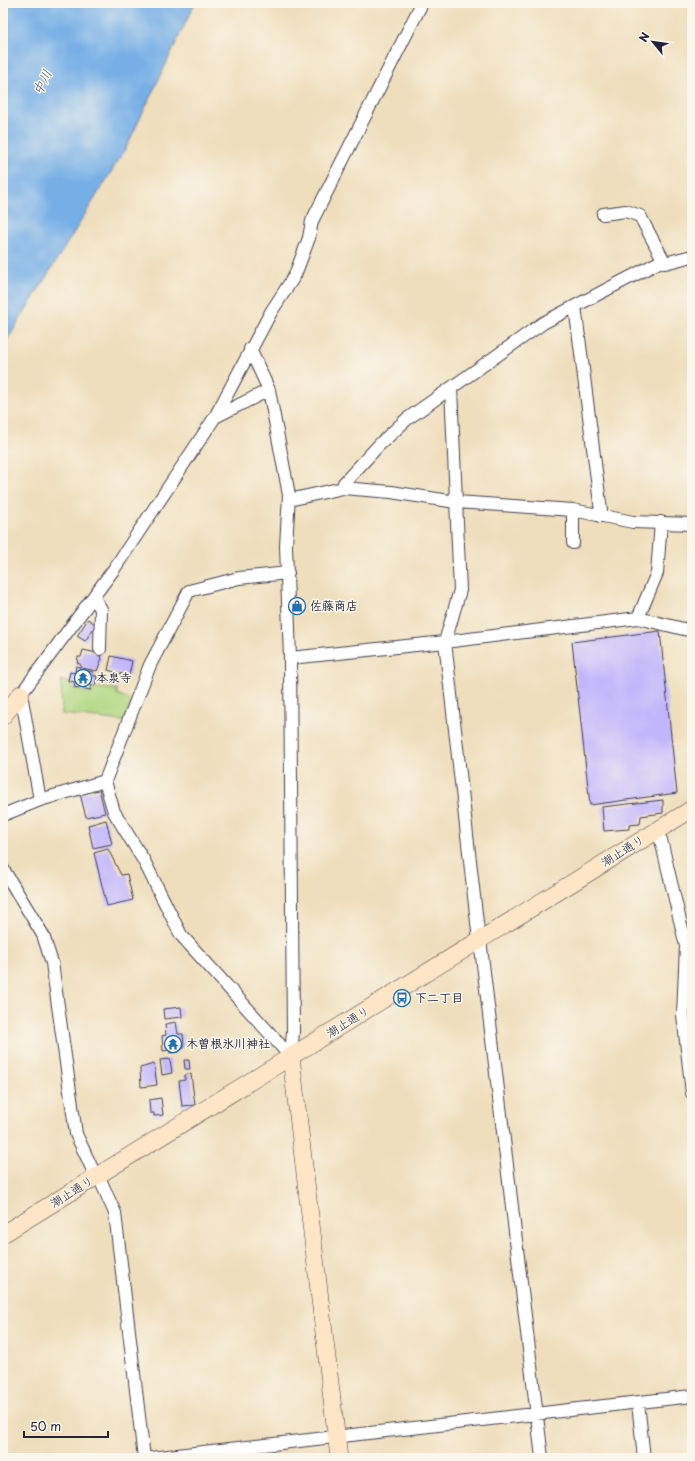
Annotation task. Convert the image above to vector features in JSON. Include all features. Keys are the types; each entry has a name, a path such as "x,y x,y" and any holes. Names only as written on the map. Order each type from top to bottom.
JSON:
{"street":[{"path":"3,716 94,598 164,496 215,417 250,349 271,312 295,275 309,238 312,221 422,3"},
{"path":"603,214 626,211 640,216 664,263 692,256"},
{"path":"343,488 344,483 407,419 544,323 663,260"},
{"path":"575,306 601,511 600,516"},
{"path":"250,349 269,390 289,500 286,546 290,658 293,1030 291,1057 339,1458"},
{"path":"451,388 460,590 445,642 542,1458"},
{"path":"215,417 269,390"},
{"path":"289,500 343,488 391,492 456,502 573,510 633,522 692,524"},
{"path":"573,510 573,543"},
{"path":"638,618 657,573 661,522"},
{"path":"288,573 239,578 189,590 150,665 105,781 114,812 144,861 181,935 291,1057"},
{"path":"94,598 101,609 100,649"},
{"path":"290,658 445,642 638,618 692,631"},
{"path":"21,694 40,800"},
{"path":"3,814 40,800 105,781"},
{"name":"潮止通り","path":"3,1234 692,809"},
{"path":"656,832 661,840 686,946 683,1015 689,1042 692,1093"},
{"path":"3,869 43,935 52,963 76,1134 115,1213 144,1458"},
{"path":"151,1458 692,1396"},
{"path":"638,1403 644,1458"}],"green space":[{"path":"61,680 73,684 73,689 92,693 94,688 117,689 117,694 132,700 124,721 62,714"}],"water":[{"name":"中川","path":"3,3 195,3 126,148 3,347"}],"building":[{"path":"88,619 96,625 85,641 77,636"},
{"path":"660,631 677,793 590,805 572,642"},
{"path":"83,650 101,654 100,658 102,658 97,671 82,668 80,664 77,663 78,657 81,657"},
{"path":"111,656 132,661 129,676 108,670"},
{"path":"76,666 80,667 80,669 93,672 93,676 97,676 95,686 91,685 91,690 74,687 75,682 68,681 70,672 75,673"},
{"path":"99,789 105,813 86,817 80,794"},
{"path":"663,800 663,813 641,816 640,824 629,825 629,829 604,831 602,807"},
{"path":"106,820 112,844 93,848 88,825"},
{"path":"108,849 121,875 127,874 133,900 107,906 94,853"},
{"path":"181,1007 182,1017 164,1019 163,1009"},
{"path":"176,1022 178,1034 183,1034 184,1048 179,1049 179,1052 170,1053 169,1050 163,1051 162,1036 166,1035 165,1024"},
{"path":"170,1059 172,1073 162,1075 160,1060"},
{"path":"184,1060 189,1060 190,1069 185,1069"},
{"path":"154,1064 157,1085 141,1087 140,1068"},
{"path":"191,1074 195,1105 182,1106 179,1081 185,1080 185,1075"},
{"path":"161,1098 163,1115 154,1116 154,1113 150,1113 149,1100"}],"place":[{"name":"佐藤商店","path":"297,606"},
{"name":"本泉寺","path":"83,678"},
{"name":"下二丁目","path":"402,998"},
{"name":"木曽根氷川神社","path":"173,1044"}]}
